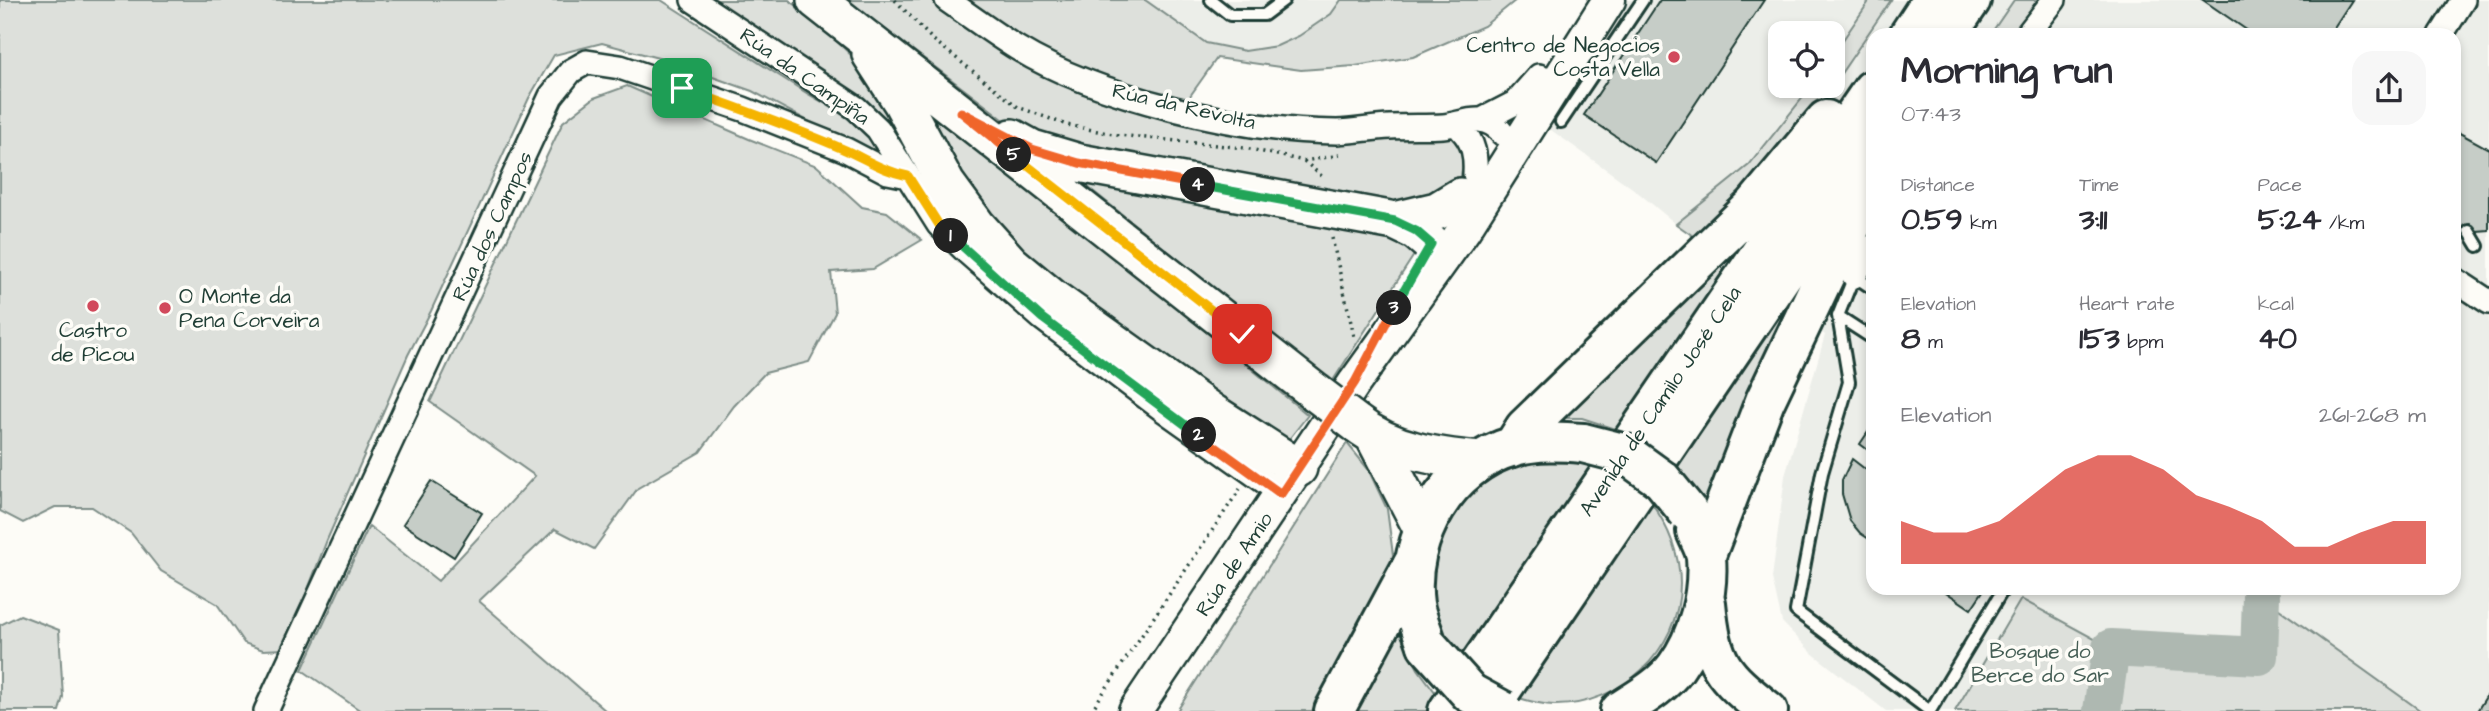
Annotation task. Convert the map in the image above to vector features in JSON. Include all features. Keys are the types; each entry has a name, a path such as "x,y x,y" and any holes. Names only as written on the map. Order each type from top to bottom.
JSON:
{"highway":[{"path":"1914,28 1933,0"},
{"path":"1952,28 1971,0"},
{"path":"1334,711 1446,491 1497,454 1525,428 1754,206 1850,91 1866,86"},
{"name":"Avenida de Camilo José Cela","path":"1448,711 1866,99"},
{"name":"Avenida de Camilo José Cela","path":"1487,711 1866,152"},
{"path":"1768,711 1736,685 1720,665 1709,640 1705,593 1706,555 1765,401 1830,264 1866,199"},
{"path":"1497,454 1548,440 1583,443 1626,454 1662,480 1688,512 1706,555"},
{"path":"1419,546 1415,604 1427,645 1470,693 1503,711"},
{"path":"1620,711 1651,691 1676,667 1694,636 1705,593"}],"main road":[{"path":"816,0 1365,430 1432,456 1497,454"},
{"path":"855,30 902,102 946,184 976,225 1012,264 1052,298 1192,399 1282,481"},
{"path":"961,112 1032,149 1079,163 1395,221 1416,231 1431,244"},
{"path":"1395,221 1437,211 1471,194"},
{"path":"1365,430 1419,546"}],"street":[{"name":"Rúa da Campiña","path":"693,0 856,108 878,129 939,225 1042,318 1161,408 1282,481"},
{"name":"Rúa da Revolta","path":"947,0 1018,49 1064,71 1131,97 1181,110 1266,126 1337,132 1393,127 1453,127 1492,136 1492,126"},
{"name":"Rúa de Amio","path":"1135,711 1282,481 1406,313 1471,194 1492,126 1554,71 1590,0"},
{"name":"Rúa de Amio","path":"1355,382 1431,244 1471,194 1554,71 1609,0"},
{"path":"2032,28 2054,0"},
{"path":"2445,28 2463,0"},
{"name":"Rúa dos Campos","path":"266,711 551,96 571,71 587,62 620,67 743,109 846,150 888,172 908,176"},
{"path":"1453,127 1473,145 1475,157 1471,194"},
{"name":"Rúa de Amio","path":"1406,313 1414,290 1435,256 1436,249 1431,244"},
{"path":"2461,284 2489,302"}],"lane":[{"path":"1211,0 1230,15 1264,15 1284,0"},
{"path":"1561,122 1643,0"},
{"path":"2469,231 2478,246"},
{"path":"1863,282 1838,316 1849,382 1822,473 1796,611 1930,710 2000,595"},
{"path":"1838,316 1866,334"}],"path":[{"path":"895,0 931,38 1018,107 1067,125 1118,135 1245,148 1304,161"},
{"path":"1332,234 1354,337"},
{"path":"1091,711 1204,546 1243,483 1282,481"}],"shaded area":[{"path":"1082,0 1516,0 1484,26 1413,57 1355,66 1301,70 1217,58"},
{"path":"1628,0 2489,0 2489,711 1886,711 1812,653 1782,622 1772,578 1785,476 1825,335 1676,224 1635,190 1544,125"}],"green space":[{"path":"0,0 661,0 808,94 854,120 870,134 885,162 752,91 662,59 602,43 554,55 529,98 408,355 327,540 285,649 263,650 244,643 217,604 161,571 131,533 92,507 55,507 23,523 0,511"},
{"path":"704,0 789,0 813,18 856,60 1008,279 932,203 897,143"},
{"path":"847,0 1145,0 1206,43 1245,51 1277,46 1299,36 1331,14 1341,0 1516,0 1484,26 1413,57 1355,66 1301,70 1217,58 1173,120 1305,137 1455,138 1464,157 1461,176 1416,252 1332,382 994,112"},
{"path":"1870,0 1891,0 1872,28 1866,28 1866,37 1845,68 1845,37"},
{"path":"2014,0 2039,0 2018,28 1995,28"},
{"path":"627,86 817,166 862,207 887,212 922,240 873,269 831,272 835,313 809,362 765,373 734,406 700,452 638,488 594,549 555,529 479,601 606,711 361,711 302,670 369,526 438,581 535,476 430,402 563,122 594,98"},
{"path":"914,93 1308,415 1286,443 1063,293 991,225"},
{"path":"1802,98 1824,98 1765,173 1696,238 1676,224 1749,165"},
{"path":"1769,216 1616,429 1582,418 1560,418"},
{"path":"1806,274 1708,514 1671,464"},
{"path":"1347,443 1368,469 1387,509 1393,555 1384,588 1312,711 1177,711"},
{"path":"1571,458 1601,463 1460,659 1440,624 1433,601 1436,557 1449,520 1478,488 1503,472 1533,461"},
{"path":"1649,499 1671,539 1678,561 1680,584 1670,631 1658,652 1642,670 1623,685 1602,696 1578,703 1554,705 1512,696"},
{"name":"Bosque do Berce do Sar","path":"2261,596 2421,711 1955,711 2021,599 2111,648 2258,656"},
{"path":"20,615 59,630 63,697 59,711 0,711 0,625"},
{"path":"1398,629 1418,669 1438,696 1426,711 1354,711"}],"building":[{"name":"Centro de Negocios Costa Vella","path":"1660,0 1764,0 1656,163 1584,115"},
{"path":"2203,0 2352,0 2334,28 2244,28"},
{"path":"2461,134 2489,149 2489,230 2461,230"},
{"path":"1866,435 1866,448 1860,444"},
{"path":"1852,459 1865,469 1866,537 1850,521 1842,494 1842,480"},
{"path":"431,481 482,513 454,557 403,524"},
{"path":"1950,595 1980,595 1971,609"},
{"path":"2489,692 2489,711 2477,711"}],"waterway":[{"path":"2102,711 2111,648 2259,656 2261,596"}],"place":[{"name":"Centro de Negocios Costa Vella","path":"1674,57"},
{"name":"Castro de Picou","path":"93,306"},
{"name":"O Monte da Pena Corveira","path":"165,308"}],"route":[{"path":"682,88 846,150 888,172 908,176 939,225 1042,318 1281,494 1355,382 1431,244 1416,231 1395,221 1079,163 1032,149 961,112 1242,334"}]}
